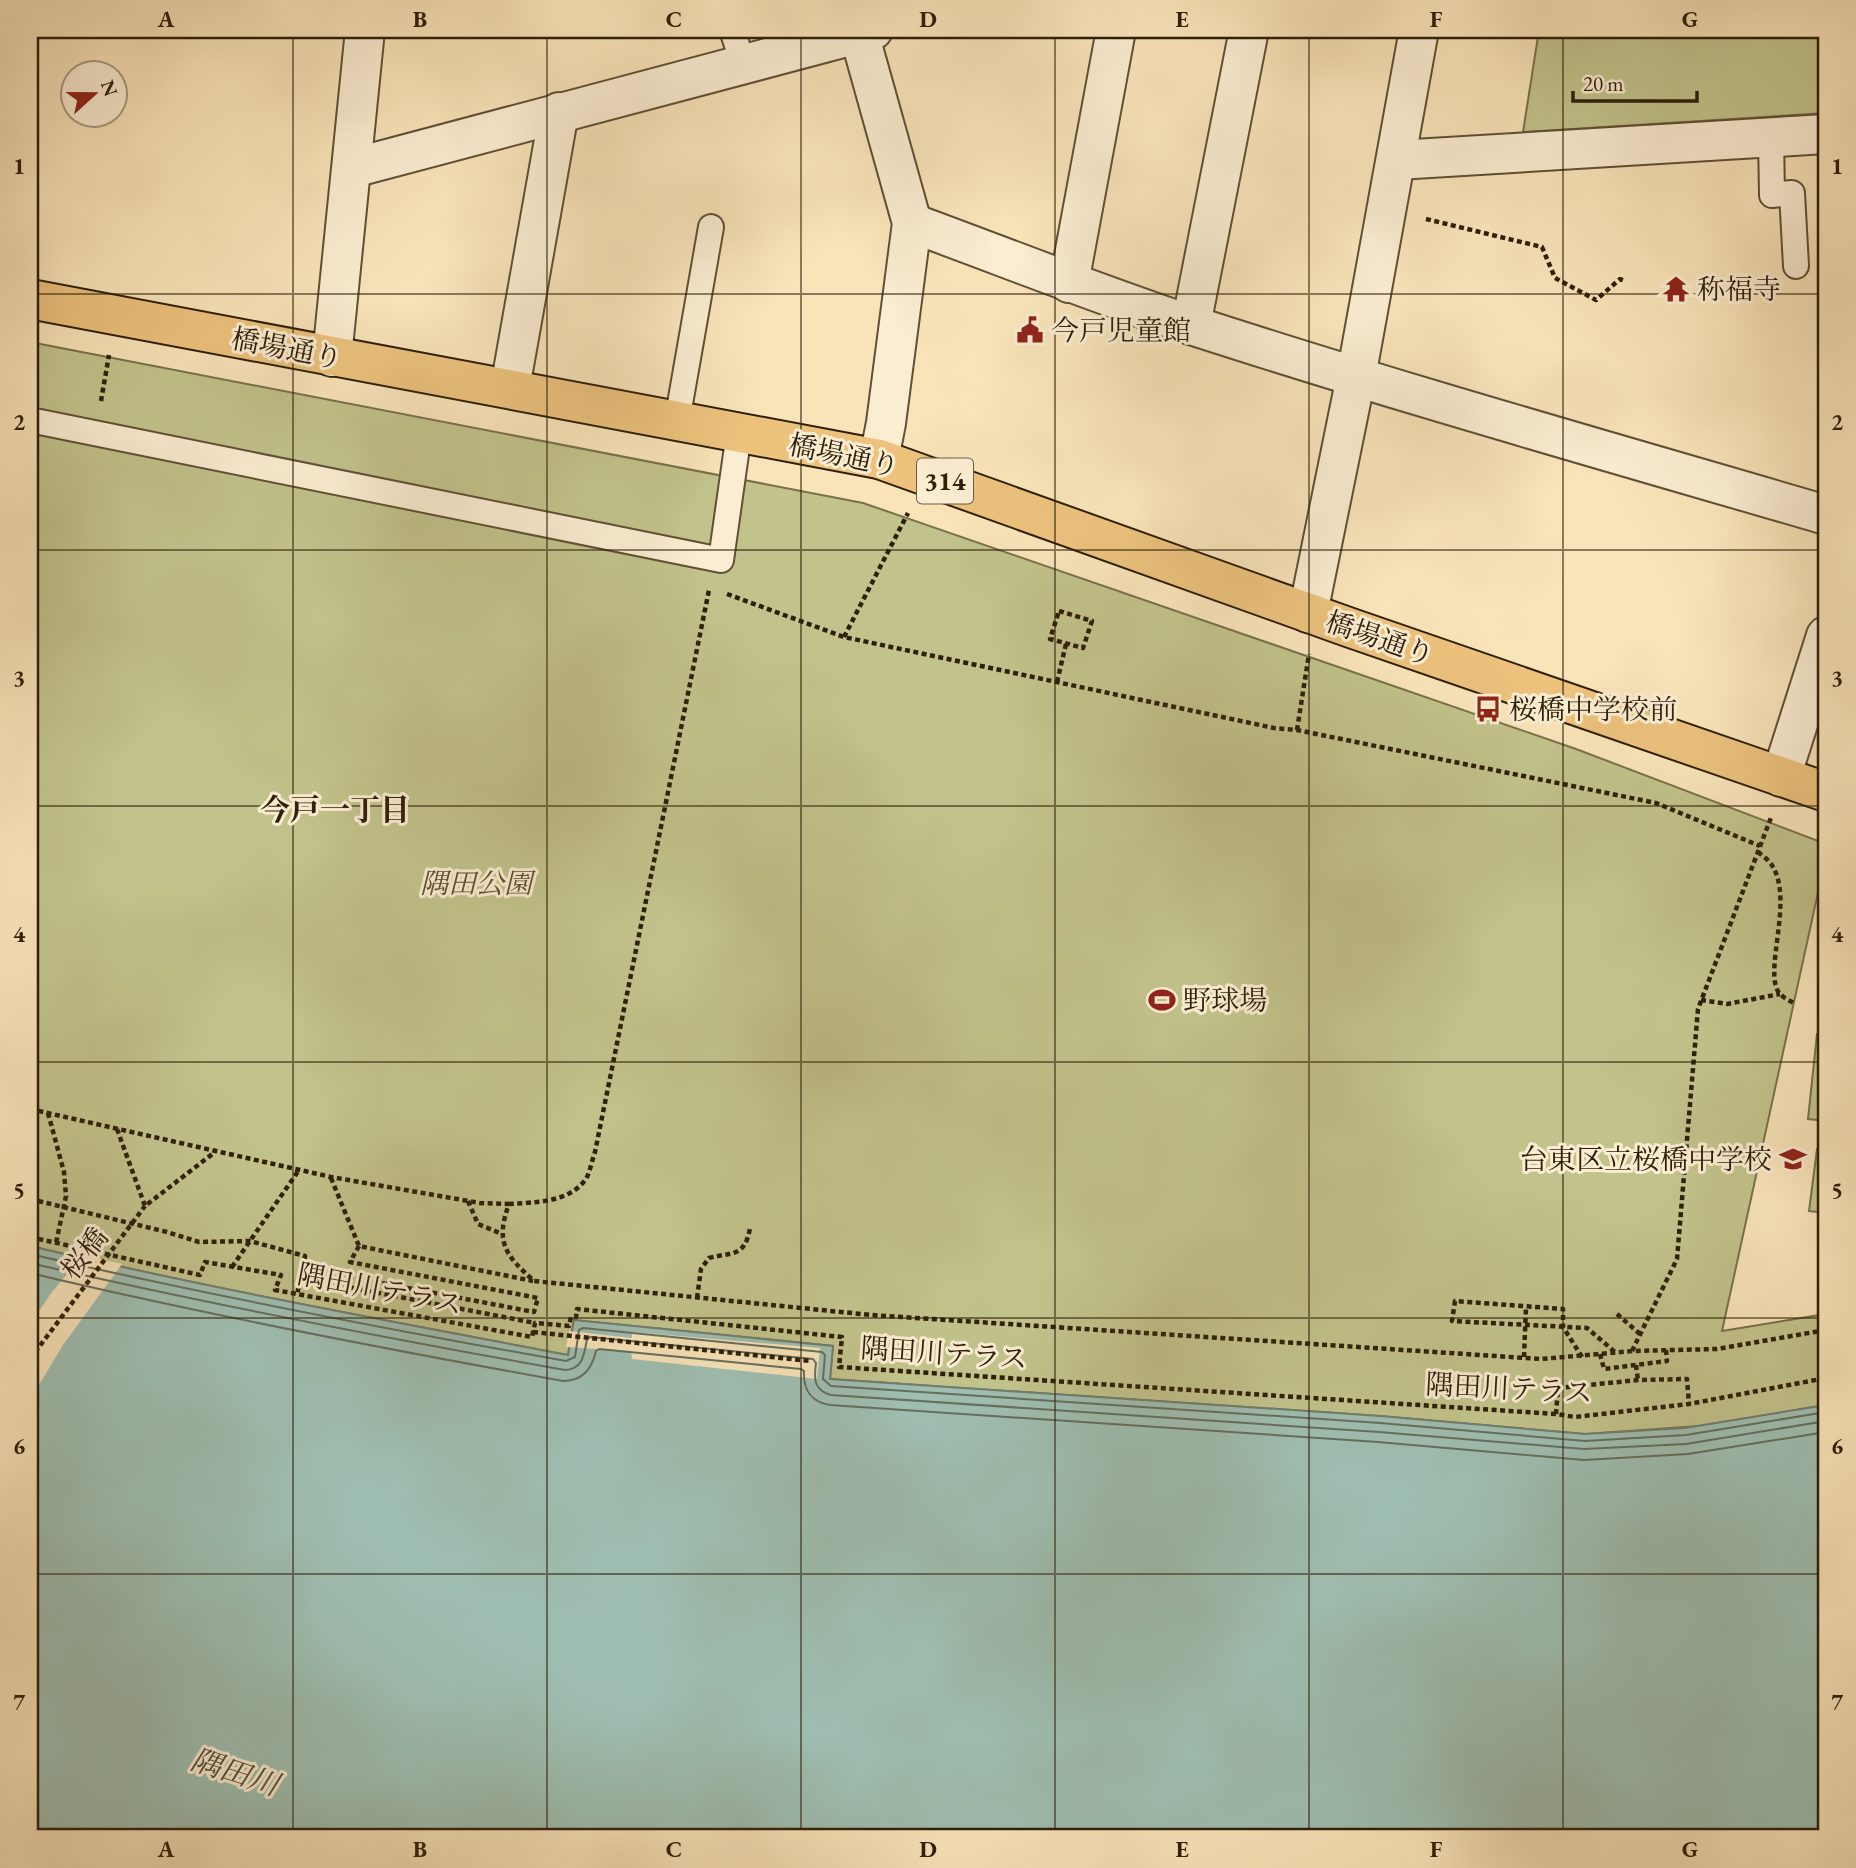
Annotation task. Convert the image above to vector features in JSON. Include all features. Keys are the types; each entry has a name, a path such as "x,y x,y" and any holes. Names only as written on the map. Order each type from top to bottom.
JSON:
{"main road":[{"name":"橋場通り","path":"30,299 879,458 1309,631 1777,794 1826,792"}],"street":[{"path":"332,357 365,30"},
{"path":"1069,283 1116,30"},
{"path":"1191,325 1249,30"},
{"path":"1309,631 1419,30"},
{"path":"353,168 559,112 737,47 863,31 912,223 879,458"},
{"path":"510,388 559,112"},
{"path":"1397,160 1826,134"},
{"path":"912,223 1069,283 1191,325 1356,377 1826,515"},
{"path":"1777,794 1826,636"}],"lane":[{"path":"1771,138 1772,195 1792,193 1796,267"},
{"path":"677,421 711,227"},
{"path":"30,420 721,560 739,433"}],"path":[{"path":"1422,219 1542,247 1555,278 1596,300 1620,279 1625,281"},
{"path":"100,407 110,347"},
{"path":"844,638 910,509"},
{"path":"30,1109 331,1177 468,1201 509,1204 542,1202 567,1195 586,1178 595,1152 709,589 741,597 844,638 1274,728 1297,730 1656,803 1760,846"},
{"path":"1059,611 1092,621 1083,648 1066,644 1050,639 1059,611"},
{"path":"1297,730 1309,631"},
{"path":"1057,682 1066,644"},
{"path":"1632,1351 1677,1259 1698,1009 1758,852 1777,794"},
{"path":"1758,852 1772,865 1779,882 1781,910 1773,964 1775,984 1780,994 1794,1003"},
{"path":"1702,1000 1727,1004 1780,994"},
{"path":"48,1113 64,1172 66,1196 56,1243"},
{"path":"117,1129 145,1206"},
{"name":"桜橋","path":"30,1359 145,1206 216,1152"},
{"path":"232,1267 299,1170"},
{"path":"331,1177 359,1246"},
{"name":"隅田川テラス","path":"30,1199 198,1242 250,1241 305,1256 297,1295"},
{"path":"468,1201 478,1224 502,1234"},
{"path":"509,1204 503,1220 503,1246 509,1256 534,1281"},
{"path":"697,1298 704,1265 709,1258 731,1256 747,1241 750,1228"},
{"name":"隅田川テラス","path":"30,1237 200,1275 205,1262 281,1275 275,1290 532,1337 533,1332 810,1361"},
{"path":"359,1246 534,1281 871,1315 1524,1357 1582,1357 1632,1351 1717,1349 1826,1330"},
{"path":"359,1246 350,1262 538,1298 534,1312 350,1277 348,1287 535,1322 533,1332"},
{"path":"1582,1357 1563,1327 1563,1309 1455,1301 1452,1321 1563,1327 1587,1328 1616,1353"},
{"path":"1524,1357 1526,1307"},
{"name":"隅田川テラス","path":"535,1322 569,1326 571,1317 576,1317 577,1309 842,1338 839,1367 1575,1417 1689,1404 1826,1377"},
{"path":"1616,1314 1640,1334"},
{"path":"1600,1354 1604,1369 1667,1361 1666,1350"},
{"path":"1636,1365 1638,1380"},
{"path":"1556,1414 1558,1388 1638,1380 1687,1379 1689,1404"}],"green space":[{"path":"1539,30 1817,30 1826,113 1523,132"},
{"name":"隅田公園","path":"30,342 863,503 1576,749 1826,844 1826,856 1722,1331 1826,1314 1826,1405 1700,1426 1585,1434 1380,1416 830,1379 833,1346 574,1320 568,1355 231,1290 30,1246"},
{"path":"1817,1034 1826,1035 1826,1121 1808,1119"},
{"path":"1817,1149 1826,1150 1826,1213 1809,1211"}],"water":[{"name":"隅田川","path":"30,1246 231,1290 568,1355 574,1320 833,1346 830,1379 1380,1416 1585,1434 1685,1428 1826,1405 1826,1838 30,1838"}],"pier":[{"path":"83,1255 122,1264 63,1345 30,1400 30,1324"},
{"path":"569,1331 632,1338 632,1332 820,1348 817,1379 632,1359 631,1351 566,1347"}],"place":[{"name":"称福寺","path":"1676,289"},
{"name":"今戸児童館","path":"1030,330"},
{"name":"桜橋中学校前","path":"1488,709"},
{"name":"野球場","path":"1162,1000"},
{"name":"台東区立桜橋中学校","path":"1793,1159"}],"district":[{"name":"今戸一丁目","path":"335,809"}]}
